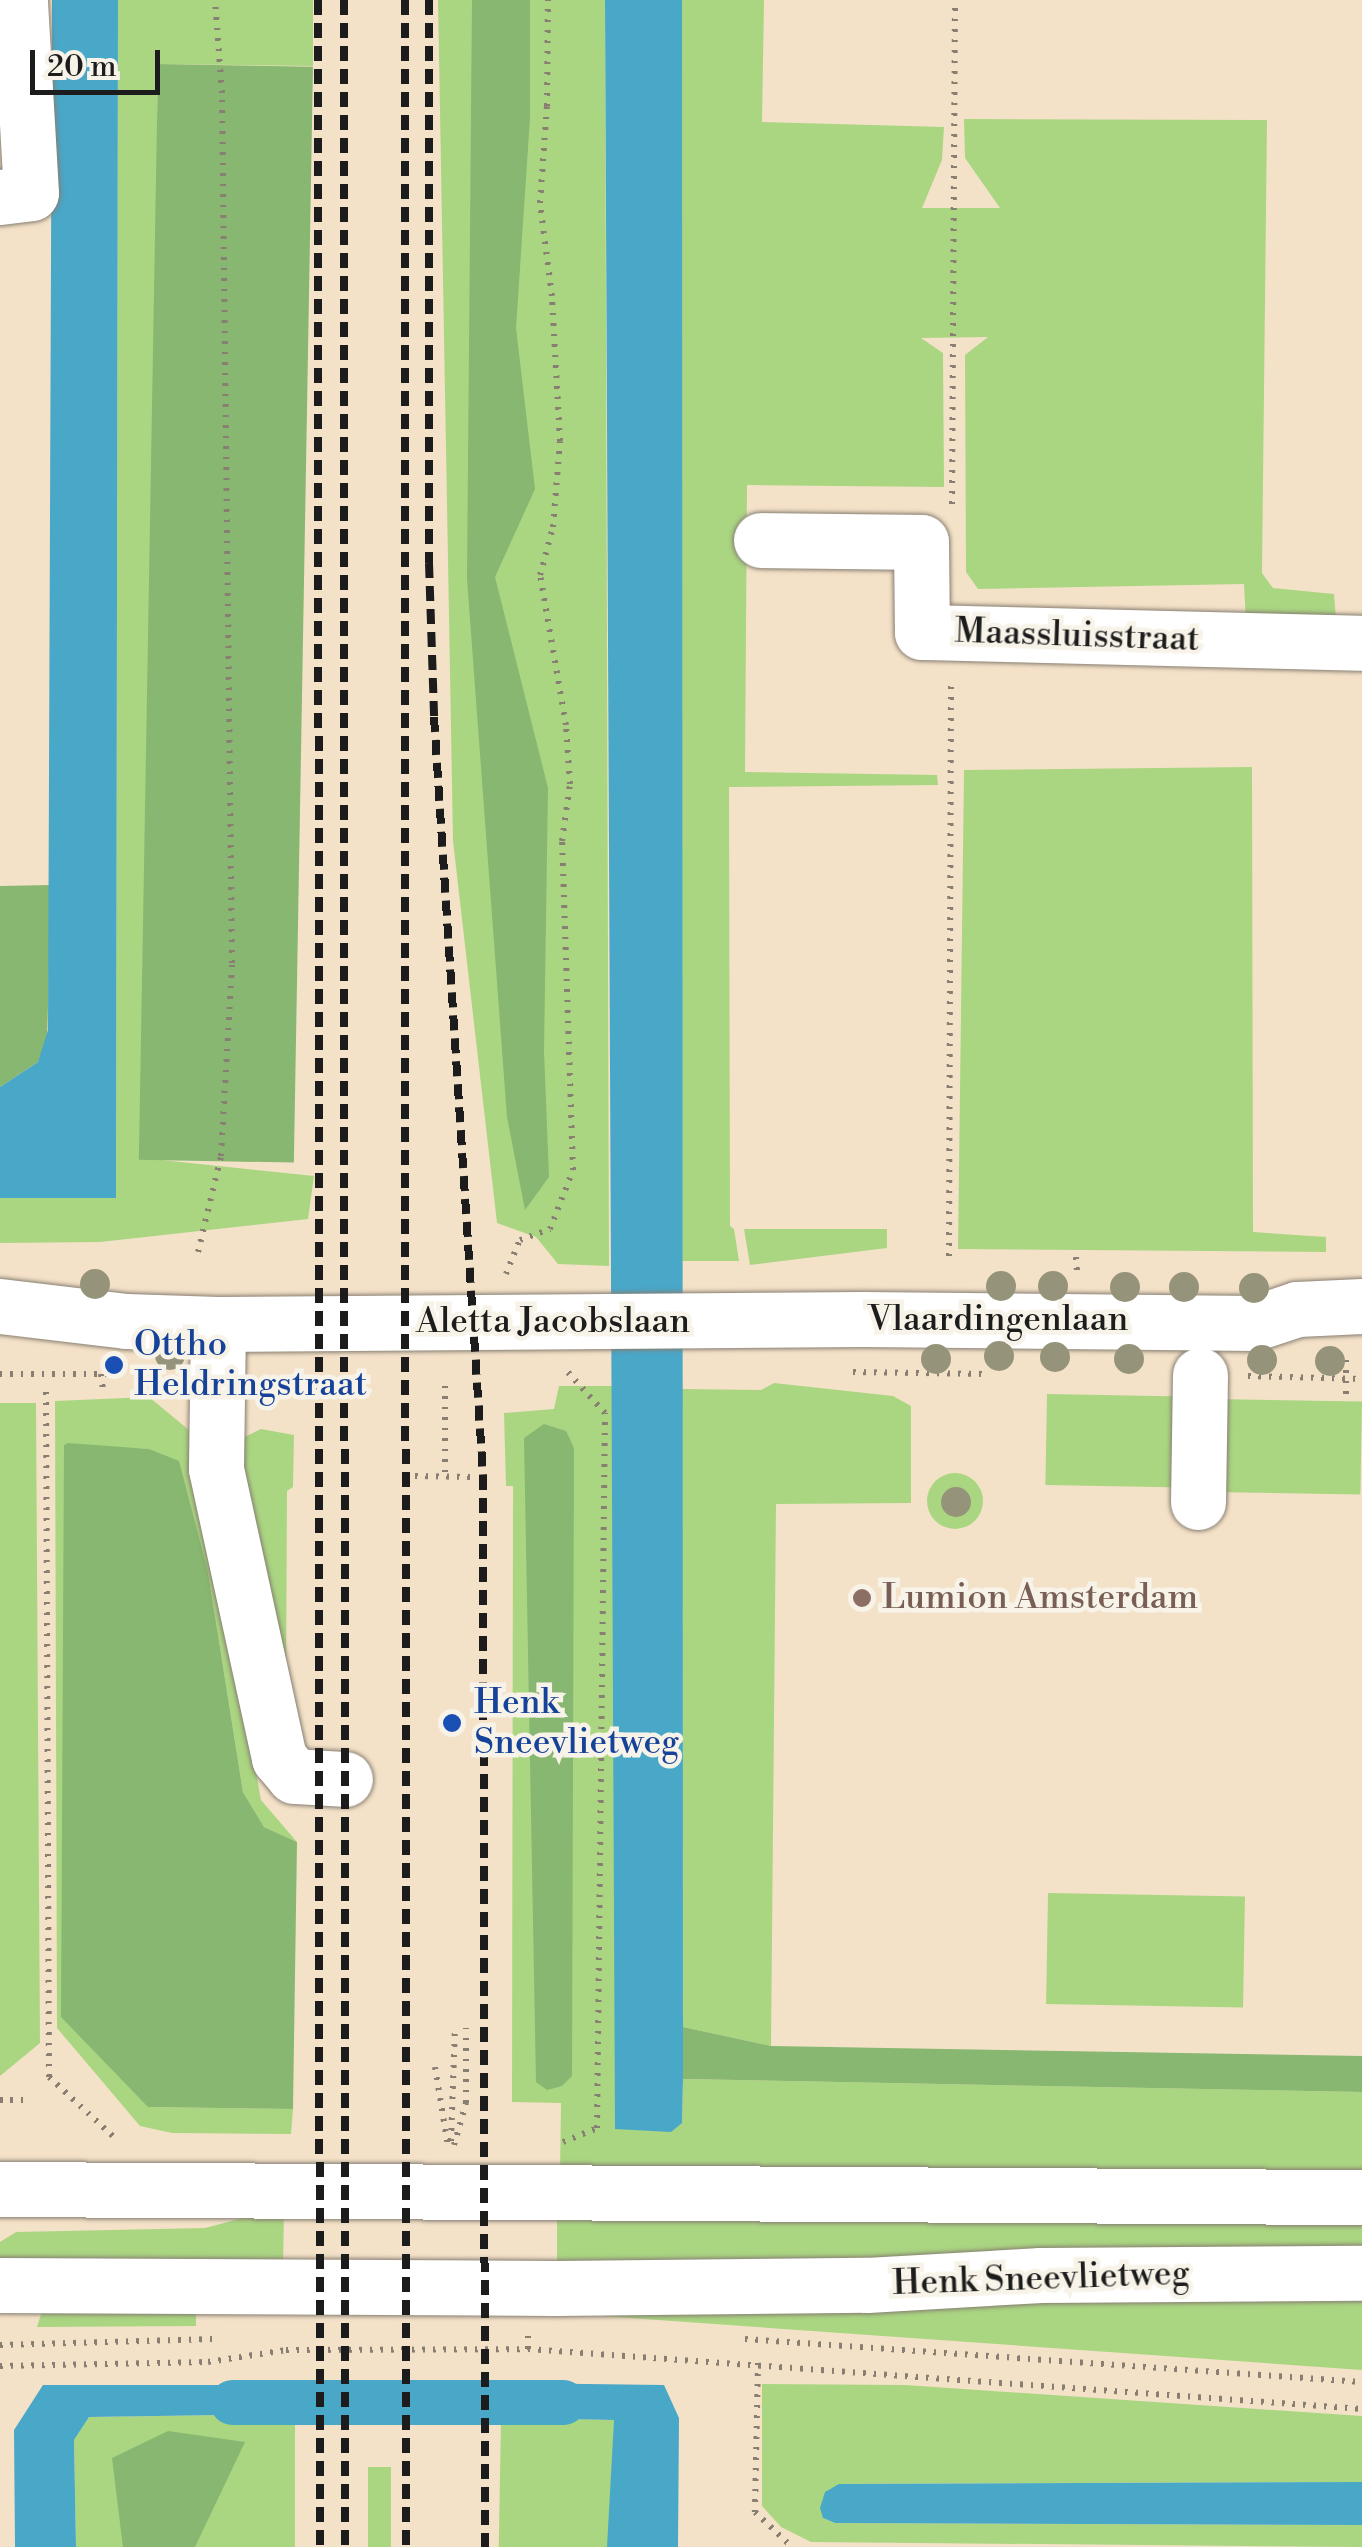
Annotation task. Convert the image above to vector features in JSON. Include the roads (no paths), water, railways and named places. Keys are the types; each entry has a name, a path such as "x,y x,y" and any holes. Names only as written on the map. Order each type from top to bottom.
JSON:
{"main road":[{"path":"0,197 31,193 20,0"},
{"name":"Maassluisstraat","path":"761,540 921,542 922,632 1362,643"},
{"name":"Aletta Jacobslaan","path":"0,1306 113,1339"},
{"name":"Vlaardingenlaan","path":"740,1322 1255,1323 1298,1309 1362,1306"},
{"name":"Aletta Jacobslaan","path":"0,1342 113,1339 218,1324 563,1338 740,1322"},
{"name":"Vlaardingenlaan","path":"1255,1323 1297,1339 1362,1343"},
{"path":"218,1324 216,1469 280,1758 294,1776 345,1779"},
{"path":"1198,1502 1200,1375"},
{"path":"0,2167 37,2167 89,2188"},
{"path":"0,2188 1362,2197"},
{"name":"Henk Sneevlietweg","path":"0,2286 867,2285 1040,2275 1362,2272"}],"water":[{"path":"52,0 118,0 116,1198 0,1198 0,1087 38,1062 48,1030"},
{"path":"605,0 682,0 683,2079 682,2123 671,2132 615,2129"},
{"path":"501,2383 664,2385 679,2418 678,2547 607,2547 614,2420 501,2418"},
{"path":"43,2385 295,2385 295,2414 89,2417 74,2440 76,2547 15,2547 14,2430"},
{"path":"1362,2482 1362,2525 835,2523 823,2518 820,2508 825,2492 839,2484"}],"waterway":[{"path":"232,2402 563,2402"}],"railway":[{"path":"318,0 320,2547"},
{"path":"344,0 345,2547"},
{"path":"405,0 406,2547"},
{"path":"429,0 429,563 434,717 483,1475 485,2547"}],"place":[{"name":"Ottho Heldringstraat","path":"114,1365"},
{"name":"Lumion Amsterdam","path":"862,1598"},
{"name":"Henk Sneevlietweg","path":"452,1723"}]}
